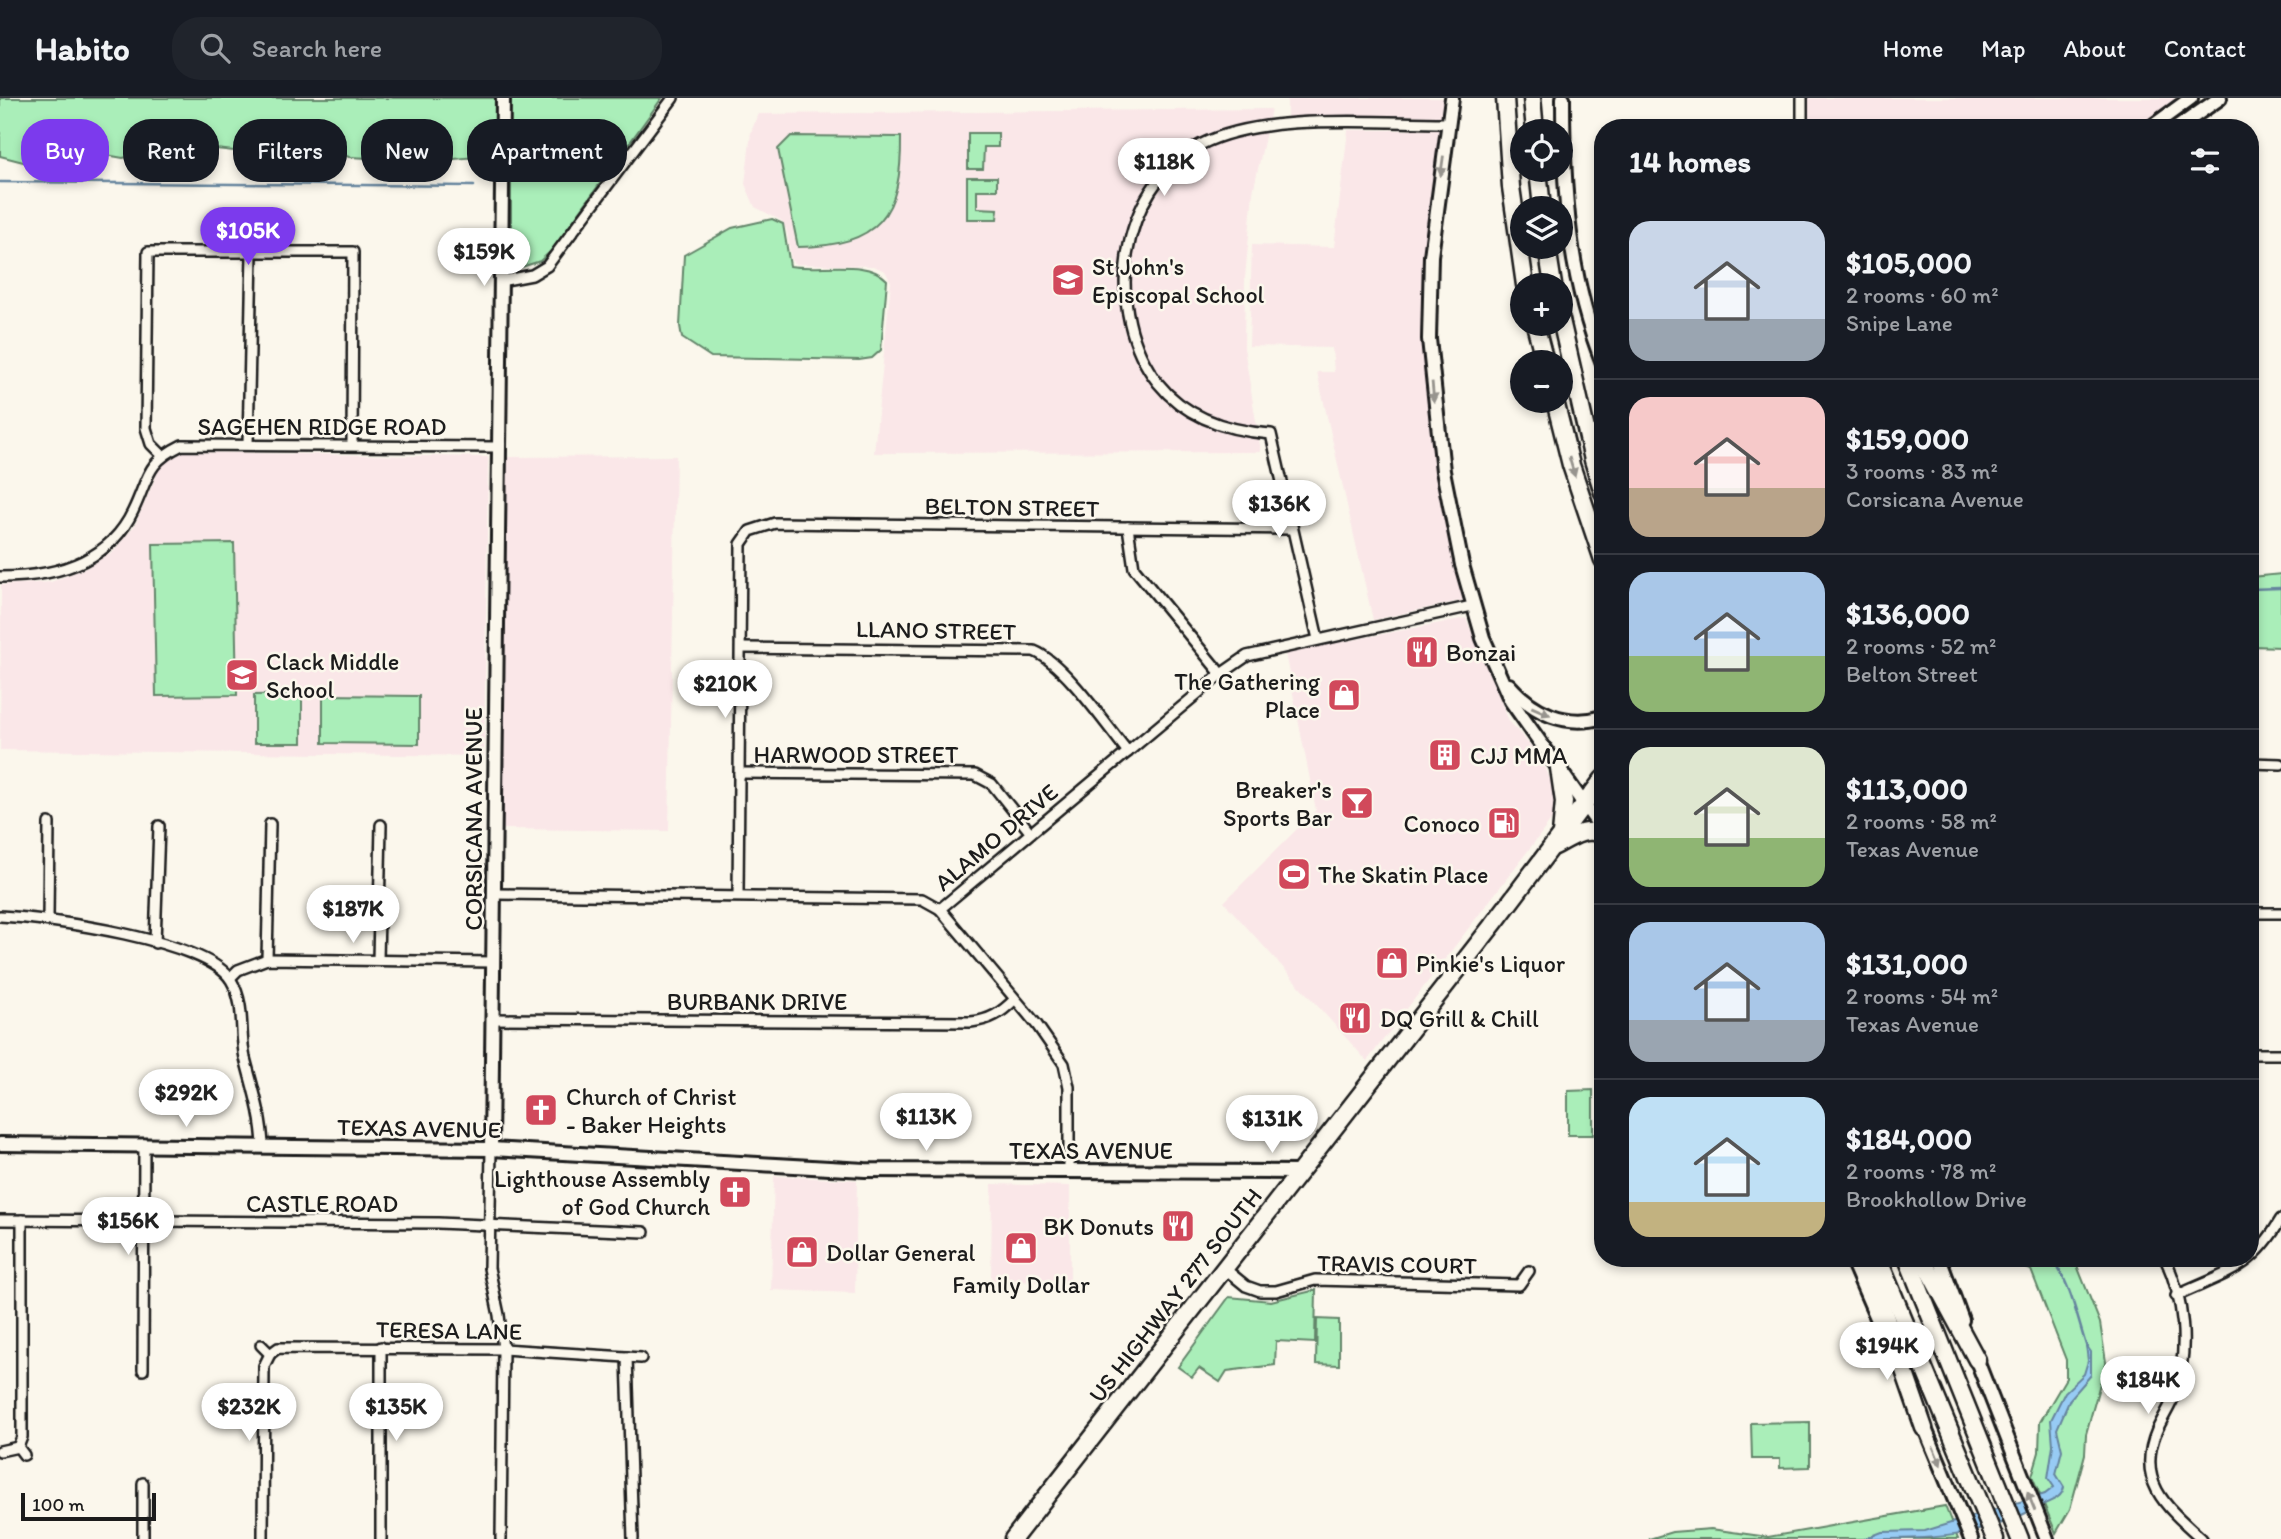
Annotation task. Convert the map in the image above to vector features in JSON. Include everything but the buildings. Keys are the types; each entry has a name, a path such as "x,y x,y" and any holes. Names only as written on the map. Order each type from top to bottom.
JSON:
{"highway":[{"path":"1505,98 1511,187 1523,273"},
{"path":"1532,98 1535,119"},
{"path":"1537,119 1540,98"},
{"path":"1565,336 1594,463"},
{"path":"1558,413 1571,465 1594,533"},
{"path":"1559,768 1564,799 1561,834"},
{"name":"US HIGHWAY 277 SOUTH","path":"1013,1539 1594,790"},
{"path":"1550,849 1577,834 1594,832"},
{"path":"1867,1267 1924,1428"},
{"path":"1882,1267 1995,1539"},
{"path":"1910,1267 2020,1539"},
{"path":"1927,1267 1977,1360"}],"street":[{"name":"CORSICANA AVENUE","path":"501,1539 503,1349 489,1268 488,1224 503,98"},
{"path":"500,281 532,275 547,266 673,98"},
{"path":"1452,98 1431,256 1429,339 1443,471 1472,607 1496,669 1511,701 1594,819"},
{"path":"1563,98 1563,185 1568,230 1594,337"},
{"path":"1802,98 1802,119"},
{"path":"2162,119 2191,98"},
{"path":"2190,119 2220,98"},
{"path":"1318,639 1271,434 1212,424 1184,406 1159,384 1137,349 1127,315 1124,283 1133,230 1146,197 1170,167 1200,145 1238,132 1271,126 1338,123 1448,124"},
{"path":"0,576 35,577 55,573 74,567 107,546 131,516 148,472 162,455 151,444 146,428 148,252 353,253 352,445"},
{"path":"248,444 252,252"},
{"name":"SAGEHEN RIDGE ROAD","path":"162,455 182,445 497,447"},
{"name":"BELTON STREET","path":"741,648 741,544 750,531 766,523 1292,529"},
{"path":"1128,527 1134,568 1221,674"},
{"name":"ALAMO DRIVE","path":"494,894 922,899 940,909 1221,674 1260,651 1472,607"},
{"path":"738,895 741,648"},
{"name":"LLANO STREET","path":"741,648 1034,651 1052,661 1128,752"},
{"path":"1496,669 1525,704 1542,713 1563,719 1594,717"},
{"path":"2259,764 2281,764"},
{"name":"HARWOOD STREET","path":"739,773 975,775 992,784 1030,832"},
{"path":"48,918 49,823"},
{"path":"267,959 270,824"},
{"path":"378,960 381,825"},
{"path":"155,943 159,826"},
{"path":"940,909 1057,1051 1064,1064 1069,1087 1069,1171"},
{"path":"2259,913 2281,913"},
{"path":"0,916 48,918 155,943 206,959 230,978 242,1006 245,1056 259,1104 263,1147"},
{"path":"230,978 238,970 267,959 493,962"},
{"name":"BURBANK DRIVE","path":"492,1019 971,1023 994,1017 1014,1000"},
{"path":"2259,1054 2281,1054"},
{"name":"TEXAS AVENUE","path":"0,1144 491,1149 865,1170 1300,1171"},
{"path":"143,1370 144,1144"},
{"path":"2259,1251 2281,1219"},
{"name":"CASTLE ROAD","path":"0,1220 488,1224 644,1232"},
{"path":"0,1451 21,1451 22,1220"},
{"path":"1855,1267 1971,1539"},
{"path":"1943,1267 2017,1467 2046,1537"},
{"path":"2168,1267 2183,1321 2182,1366 2175,1393 2150,1449 2149,1468 2161,1500 2198,1538"},
{"path":"2176,1296 2237,1267"},
{"name":"TRAVIS COURT","path":"1224,1268 1246,1286 1260,1291 1276,1291 1315,1280 1519,1285 1529,1271"},
{"path":"261,1345 270,1354 264,1366 263,1539"},
{"path":"380,1539 381,1347"},
{"name":"TERESA LANE","path":"270,1354 278,1348 381,1347 503,1349 641,1357"},
{"path":"627,1357 633,1539"},
{"path":"142,1539 143,1483"}],"shaded area":[{"path":"1287,98 1443,98 1441,116 1352,115 1287,119"},
{"path":"1806,98 2175,98 2150,119 1806,119"},
{"name":"St John's Episcopal School","path":"1271,109 1253,192 1245,278 1244,348 1261,452 874,453 891,282 885,271 873,266 796,264 791,260 787,231 782,221 755,207 745,184 751,132 758,114"},
{"path":"1348,130 1440,130 1423,271 1423,342 1435,454 1464,600 1373,620 1317,372 1334,372 1332,348 1249,346 1252,245 1334,247"},
{"name":"Clack Middle School","path":"183,452 488,457 484,756 0,750 1,585 51,582 86,568 114,551 135,525 161,465"},
{"path":"676,456 669,831 501,829 502,457"},
{"path":"1466,618 1509,721 1541,758 1555,790 1553,818 1367,1061 1224,902 1316,810 1285,653"},
{"path":"774,1176 857,1180 855,1293 771,1290"},
{"path":"992,1184 1070,1186 1070,1282 991,1281"}],"green space":[{"path":"0,98 662,98 627,146 627,119 467,119 467,158 453,159 453,119 361,119 361,158 347,156 347,119 233,119 233,151 219,149 219,119 123,119 123,158 109,156 109,119 21,119 21,161 0,156"},
{"path":"968,133 998,133 998,147 984,147 983,169 968,169"},
{"path":"791,136 901,137 897,187 890,206 880,221 866,232 848,240 798,247 778,149"},
{"path":"967,177 997,177 997,190 977,190 977,208 998,209 997,219 967,219"},
{"path":"511,182 601,182 551,251 540,261 522,267 511,263"},
{"path":"772,219 783,224 790,266 855,267 878,273 887,280 881,350 872,358 711,357 682,338 680,326 684,255 732,228"},
{"path":"234,543 237,695 156,696 153,544"},
{"path":"2281,574 2281,647 2259,646 2259,576"},
{"path":"302,694 302,743 254,743 254,695"},
{"path":"323,695 419,696 419,744 323,743"},
{"path":"1593,1090 1593,1135 1568,1135 1568,1091"},
{"path":"2024,1267 2078,1267 2100,1323 2106,1362 2086,1434 2085,1454 2070,1509 2056,1533 2032,1476 2039,1452 2040,1422 2066,1378 2066,1360 2031,1270"},
{"path":"1316,1290 1315,1343 1276,1341 1275,1365 1227,1371 1220,1382 1199,1368 1192,1377 1178,1367 1229,1297 1271,1301"},
{"path":"1317,1319 1339,1320 1339,1365 1316,1364"},
{"path":"1810,1422 1810,1467 1780,1468 1780,1459 1752,1459 1751,1423"},
{"path":"1945,1506 1958,1539 1649,1539 1672,1532 1711,1529 1768,1537"}],"water":[{"path":"2086,1345 2091,1352 2091,1375 2070,1399 2057,1429 2062,1450 2056,1474 2064,1487 2058,1497 2018,1517 1975,1531 1933,1537 1864,1539 1882,1532 1925,1531 2045,1494 2054,1487 2048,1478 2053,1445 2051,1420 2065,1392 2084,1374 2088,1361"}],"waterway":[{"path":"0,182 474,186"},
{"path":"2259,589 2281,588"},
{"path":"2057,1267 2069,1289 2087,1348"}],"place":[{"name":"St John's Episcopal School","path":"1068,280"},
{"name":"Bonzai","path":"1422,652"},
{"name":"Clack Middle School","path":"242,675"},
{"name":"The Gathering Place","path":"1344,695"},
{"name":"CJJ MMA","path":"1445,755"},
{"name":"Breaker's Sports Bar","path":"1357,803"},
{"name":"Conoco","path":"1504,823"},
{"name":"The Skatin Place","path":"1294,874"},
{"name":"Pinkie's Liquor","path":"1392,963"},
{"name":"DQ Grill & Chill","path":"1355,1018"},
{"name":"Church of Christ - Baker Heights","path":"541,1110"},
{"name":"Lighthouse Assembly of God Church","path":"735,1192"},
{"name":"BK Donuts","path":"1178,1226"},
{"name":"Family Dollar","path":"1021,1248"},
{"name":"Dollar General","path":"802,1252"}]}
